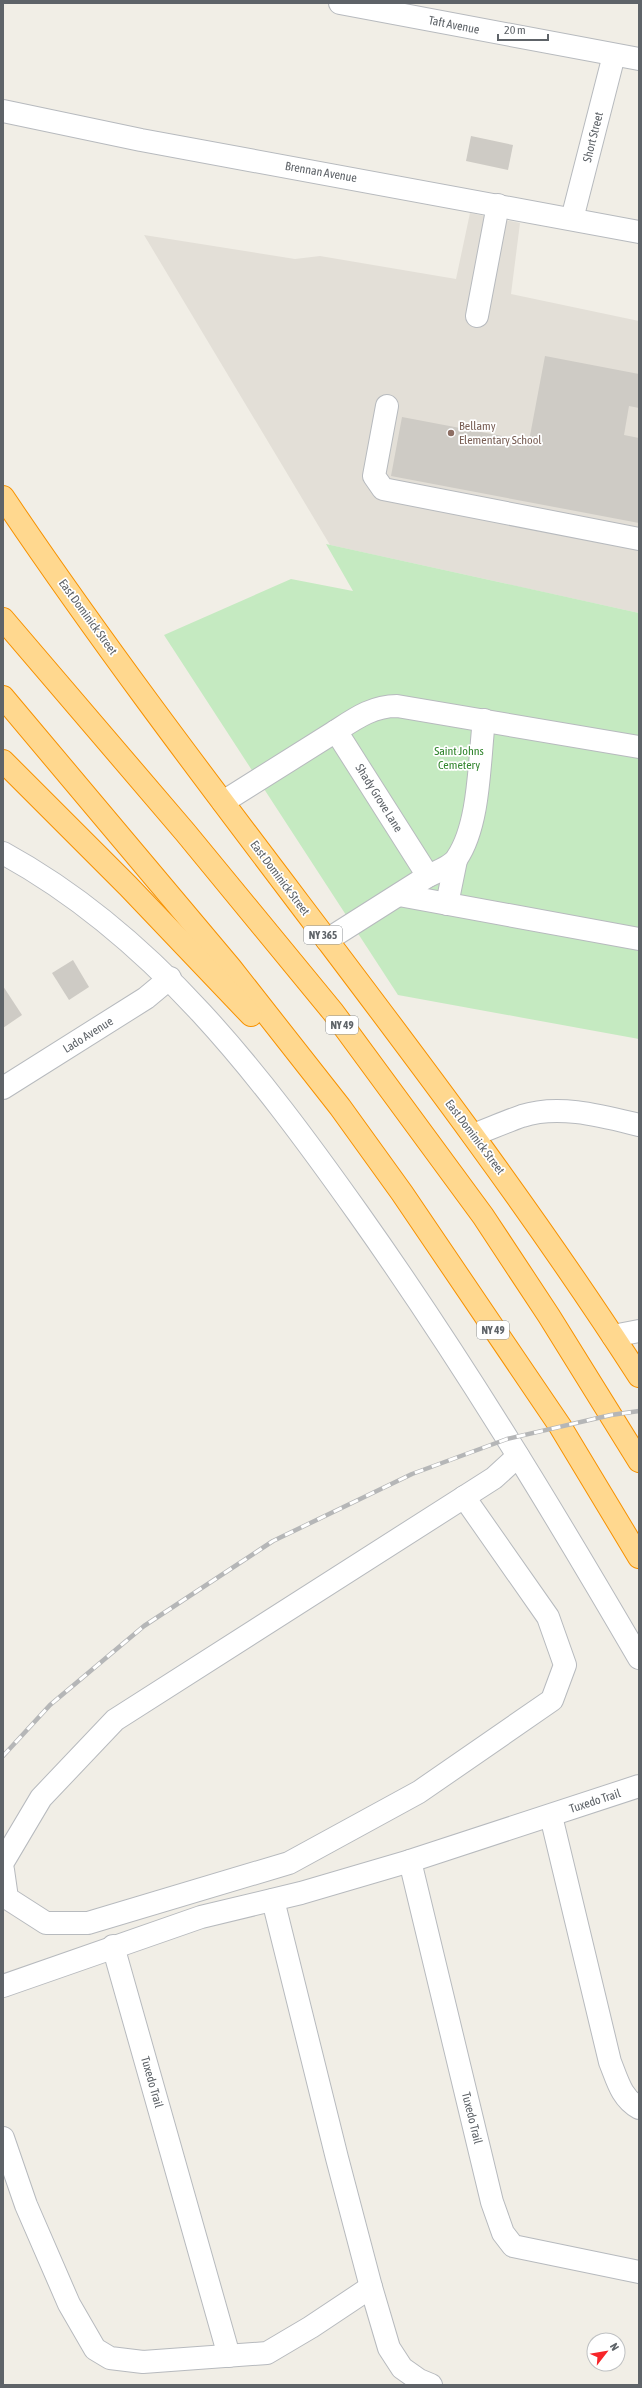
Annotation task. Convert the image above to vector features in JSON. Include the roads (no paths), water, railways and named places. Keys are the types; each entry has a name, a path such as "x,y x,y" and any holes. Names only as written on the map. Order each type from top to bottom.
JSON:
{"highway":[{"name":"East Dominick Street","path":"3,497 35,544 223,802 503,1174 639,1376"},
{"name":"NY 49","path":"3,619 185,832 333,1012 483,1216 549,1316 639,1461"},
{"name":"NY 49","path":"3,697 230,967 340,1107 402,1193 560,1426 639,1557"},
{"path":"3,761 128,886 340,1107"}],"street":[{"name":"Taft Avenue","path":"340,3 639,59"},
{"name":"Short Street","path":"572,219 614,55"},
{"name":"Brennan Avenue","path":"3,111 141,140 639,232"},
{"path":"477,316 498,205"},
{"path":"387,406 374,476 383,489 639,539"},
{"path":"223,802 366,712 385,706 397,706 484,720 639,747"},
{"path":"447,904 456,860 466,837 474,809 484,720"},
{"name":"Shady Grove Lane","path":"336,731 428,876"},
{"path":"3,853 49,881 113,929 170,978 225,1037 291,1119 407,1282 518,1456 639,1658"},
{"path":"327,940 456,860"},
{"path":"399,895 639,939"},
{"name":"Lado Avenue","path":"3,1088 146,998 170,978"},
{"path":"473,1135 523,1116 548,1111 595,1114 639,1125"},
{"path":"613,1336 639,1331"},
{"path":"3,1862 41,1798 115,1720 494,1478 518,1456"},
{"path":"3,1870 7,1898 46,1923 88,1923 289,1863 419,1792 552,1700 565,1665 548,1617 464,1497"},
{"name":"Tuxedo Trail","path":"3,1986 113,1946 201,1917 273,1900 410,1861 639,1786"},
{"path":"551,1816 610,2062 620,2089 632,2104 639,2108"},
{"name":"Tuxedo Trail","path":"410,1861 492,2202 503,2233 513,2246 639,2272"},
{"path":"273,1900 371,2287 389,2348 402,2368 419,2380 431,2385"},
{"name":"Tuxedo Trail","path":"113,1946 229,2356"},
{"path":"3,2138 26,2205 69,2304 95,2349 110,2358 143,2362 267,2353 311,2327 371,2287"}],"railway":[{"path":"3,1756 50,1705 144,1626 273,1541 412,1474 507,1439 611,1415 639,1411"}],"place":[{"name":"Bellamy Elementary School","path":"451,433"}],"park label":[{"name":"Saint Johns Cemetery","path":"459,758"}]}
